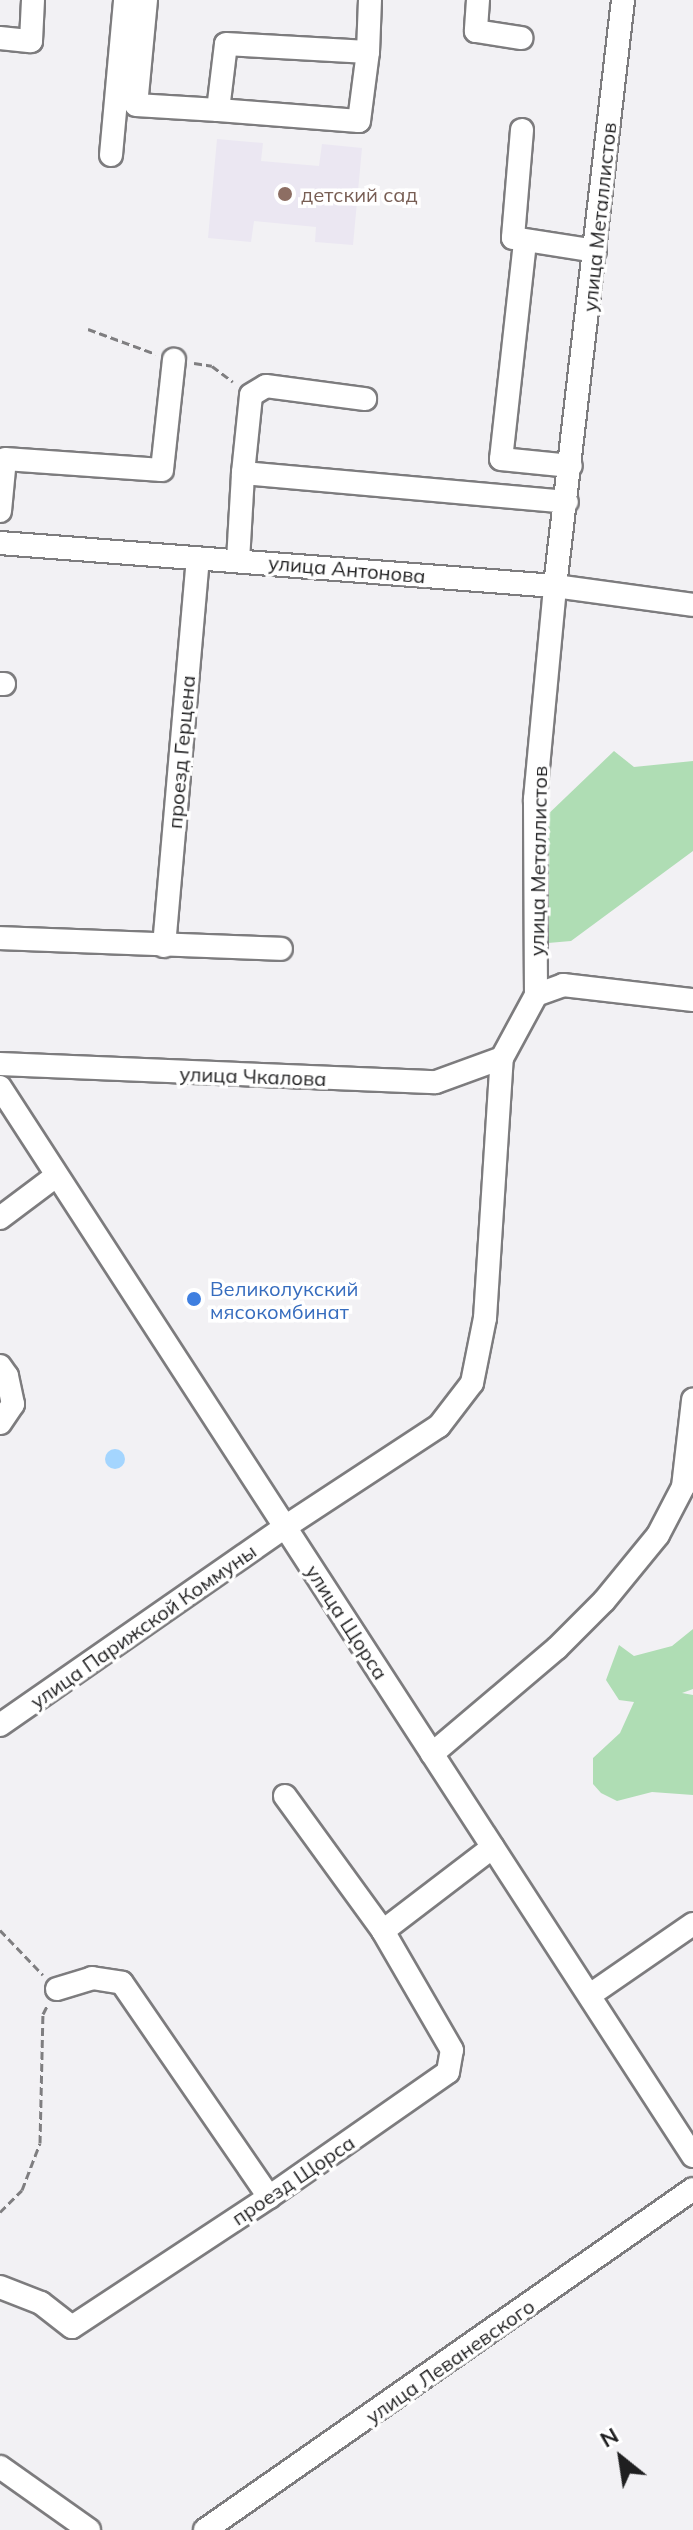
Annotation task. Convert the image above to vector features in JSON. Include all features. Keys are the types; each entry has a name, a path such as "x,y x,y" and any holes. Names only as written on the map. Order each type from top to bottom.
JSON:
{"street":[{"path":"0,38 31,41 33,0"},
{"path":"111,155 125,0"},
{"path":"146,0 136,105 359,121 368,52 370,0"},
{"path":"478,0 476,31 521,38"},
{"name":"улица Металлистов","path":"285,1527 439,1426 472,1383 485,1318 502,1058 536,995 535,799 555,586 623,0"},
{"path":"218,110 226,44 368,52"},
{"path":"522,130 513,238 595,251"},
{"path":"525,242 501,459 571,466"},
{"path":"0,511 2,459 162,470 174,360"},
{"path":"238,561 251,395 266,386 365,399"},
{"path":"243,473 567,502"},
{"name":"улица Антонова","path":"0,543 555,586 693,605"},
{"name":"проезд Герцена","path":"164,946 198,558"},
{"path":"0,938 281,949"},
{"path":"536,995 563,985 693,1000"},
{"name":"улица Чкалова","path":"0,1064 436,1082 502,1058"},
{"name":"улица Щорса","path":"0,1087 693,2156"},
{"path":"0,1218 56,1176"},
{"path":"0,1366 7,1376 13,1404 0,1423"},
{"path":"432,1754 557,1648 604,1601 658,1535 683,1487 693,1400"},
{"name":"улица Парижской Коммуны","path":"0,1725 285,1527"},
{"name":"проезд Щорса","path":"0,2287 41,2303 72,2327 269,2197 448,2072 452,2050 383,1931 285,1796"},
{"path":"383,1931 493,1847"},
{"path":"590,1995 693,1924"},
{"path":"57,1989 92,1978 122,1983 269,2197"},
{"name":"улица Леваневского","path":"205,2530 693,2189"},
{"path":"0,2467 89,2530"}],"path":[{"path":"0,1930 14,1949 57,1989 43,2014 40,2143 22,2190 0,2212"}],"shaded area":[{"name":"детский сад","path":"217,139 263,143 261,161 319,166 322,144 362,148 353,245 315,242 316,227 254,221 251,242 208,238"}],"green space":[{"path":"614,751 634,767 693,761 693,851 571,941 548,943 548,864 542,820"},
{"path":"693,1629 693,1689 682,1693 693,1695 693,1795 652,1792 617,1801 601,1793 593,1784 593,1758 620,1733 634,1702 619,1700 606,1680 619,1645 634,1656 672,1646"}],"water":[{"path":"111,1449 119,1449 125,1459 119,1469 111,1469 105,1463 105,1455"}],"place":[{"name":"детский сад","path":"285,194"},
{"name":"Великолукский мясокомбинат","path":"194,1299"}]}
